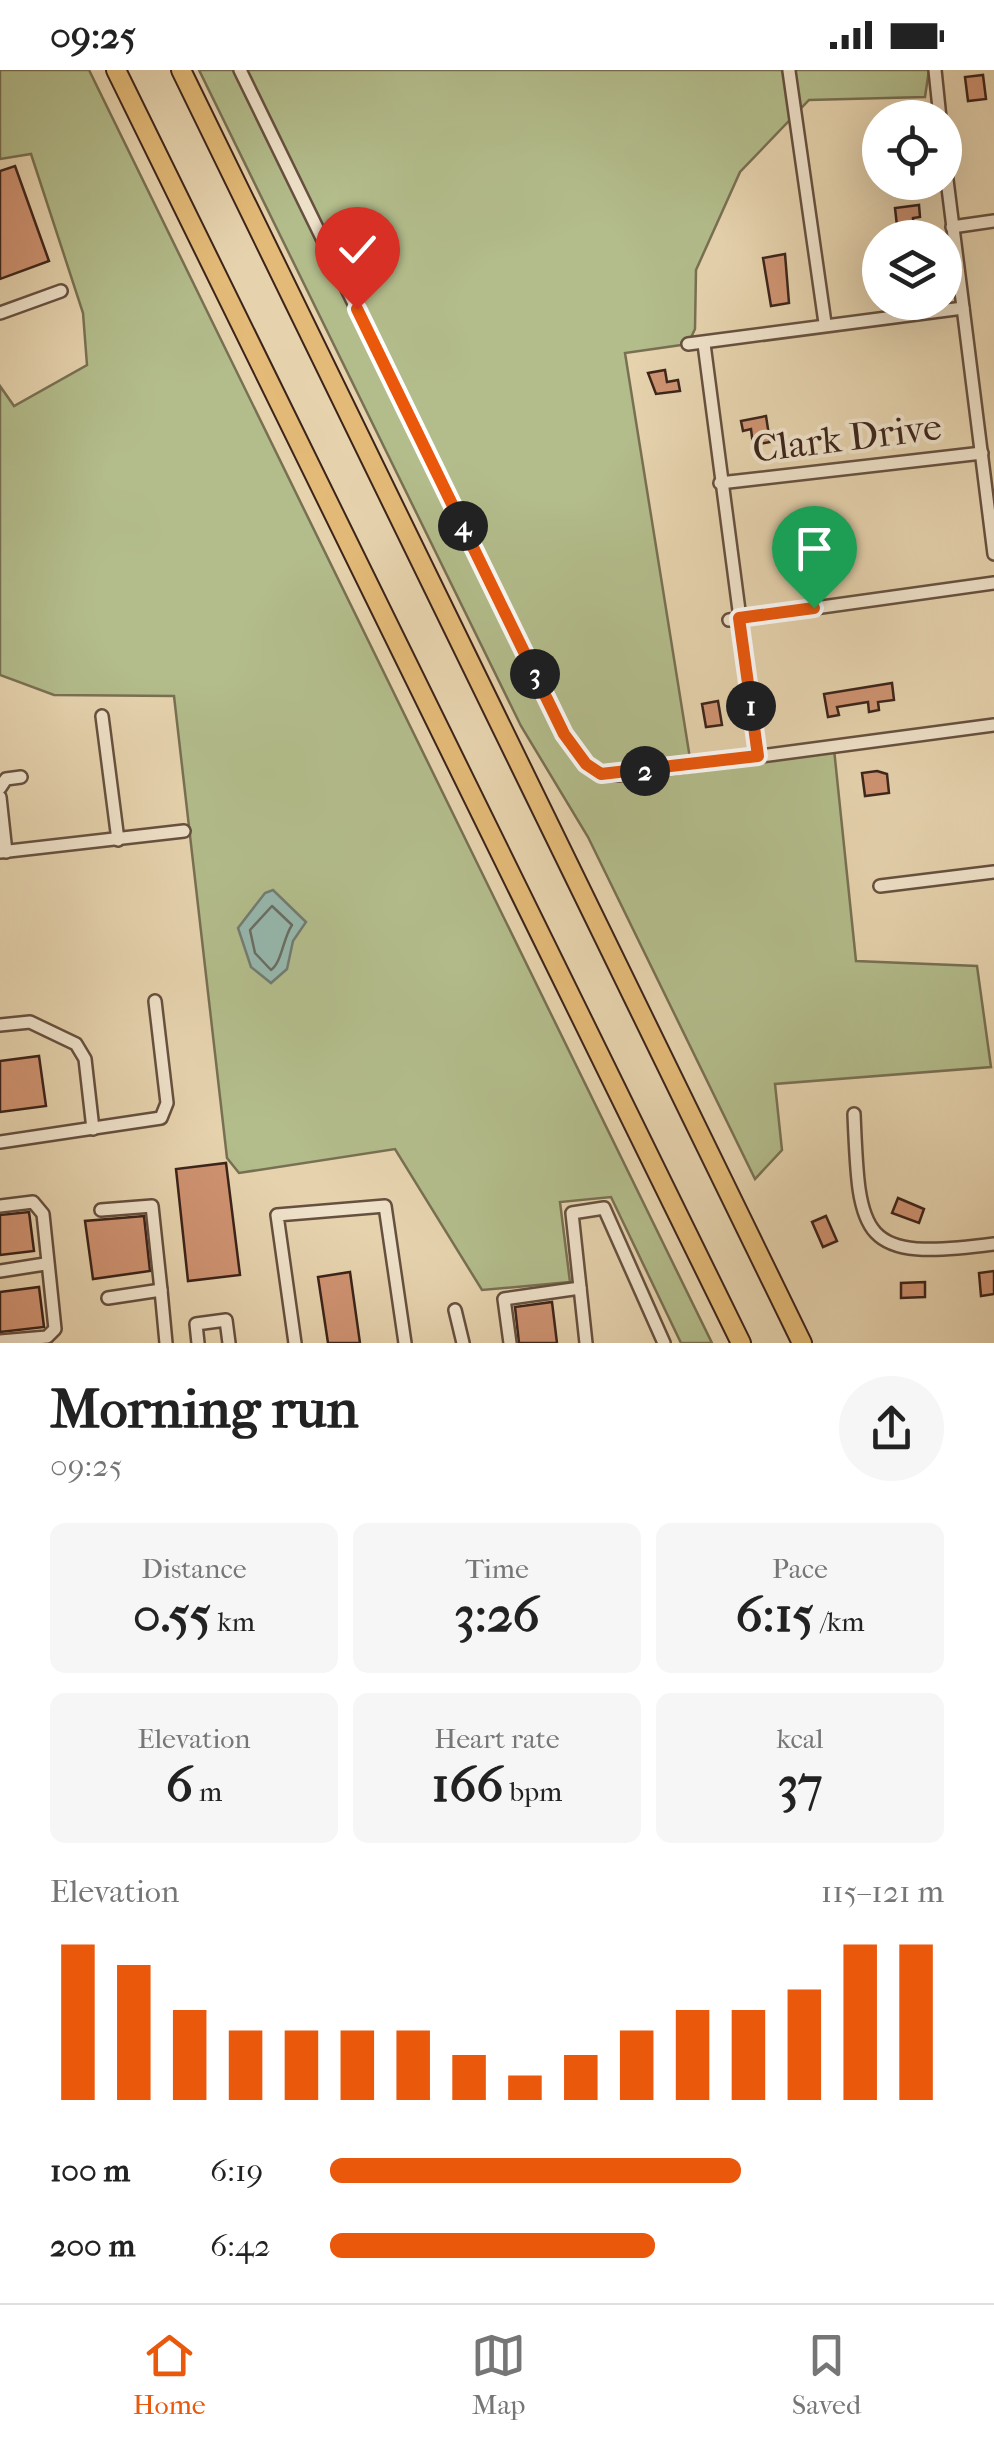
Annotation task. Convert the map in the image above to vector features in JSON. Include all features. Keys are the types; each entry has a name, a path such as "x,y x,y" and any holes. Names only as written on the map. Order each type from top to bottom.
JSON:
{"highway":[{"path":"106,70 182,203"},
{"path":"116,70 740,1343"},
{"path":"183,70 802,1343"}],"street":[{"path":"240,70 564,734 579,756 601,774 618,775 994,725"},
{"path":"935,70 938,100"},
{"path":"789,71 824,324"},
{"path":"962,226 994,221"},
{"path":"0,313 61,291"},
{"path":"962,301 994,554"},
{"path":"688,344 963,308"},
{"path":"704,344 734,619 758,756"},
{"name":"Clark Drive","path":"720,483 982,453"},
{"path":"734,619 994,584"},
{"path":"102,716 118,840"},
{"path":"0,788 6,780 21,777"},
{"path":"0,797 3,852 184,831"},
{"path":"880,886 994,872"},
{"path":"0,1142 155,1121 164,1114 155,1001"},
{"path":"0,1025 30,1022 70,1037 85,1059 92,1129"},
{"path":"854,1114 859,1202 875,1234 898,1248 918,1251 994,1244"},
{"path":"0,1206 33,1202 43,1214 45,1264 55,1329 47,1337 1,1342"},
{"path":"101,1210 152,1206 166,1343"},
{"path":"295,1343 276,1215 385,1206 405,1343"},
{"path":"586,1343 572,1212 604,1208 664,1343"},
{"path":"0,1271 45,1264"},
{"path":"510,1343 504,1299 580,1288"},
{"path":"108,1298 161,1290"},
{"path":"455,1310 463,1343"},
{"path":"198,1343 196,1324 226,1320 229,1343"}],"green space":[{"path":"0,70 89,70 712,1343 681,1343 611,1197 560,1202 570,1282 482,1290 395,1149 239,1173 227,1158 174,696 54,695 0,675 0,386 14,406 87,365 83,313 31,154 0,159"},
{"path":"199,70 929,70 925,97 809,100 740,172 696,270 695,329 688,344 625,353 692,771 834,749 856,961 977,966 991,1067 775,1084 782,1150 755,1179 588,837 521,726"}],"water":[{"path":"273,890 306,922 293,941 287,969 271,983 251,967 238,928 265,893"}],"building":[{"path":"983,75 986,99 968,101 965,77"},
{"path":"15,166 49,261 0,279 0,171"},
{"path":"919,205 920,217 896,220 895,208"},
{"path":"785,254 789,303 771,306 763,258"},
{"path":"665,370 667,382 678,380 680,391 656,394 648,373"},
{"path":"766,416 770,442 753,445 751,429 743,431 741,421"},
{"path":"892,683 894,700 878,702 879,710 869,712 868,702 837,707 839,715 828,717 824,694"},
{"path":"718,701 722,725 706,727 702,704"},
{"path":"862,773 887,774 889,793 865,796"},
{"path":"39,1056 46,1106 0,1112 0,1061"},
{"path":"226,1163 240,1275 188,1281 176,1169"},
{"path":"898,1198 924,1209 919,1223 892,1213"},
{"path":"29,1212 34,1251 0,1255 0,1215"},
{"path":"144,1216 150,1271 93,1279 85,1221"},
{"path":"826,1216 837,1241 823,1247 812,1222"},
{"path":"994,1271 994,1294 981,1296 979,1273"},
{"path":"350,1272 360,1343 328,1343 318,1277"},
{"path":"925,1282 925,1297 901,1298 901,1283"},
{"path":"39,1287 44,1327 0,1332 0,1292"},
{"path":"552,1302 557,1343 519,1343 515,1307"}],"route":[{"path":"357,309 564,734 586,764 601,774 758,756 739,618 814,608"}]}
